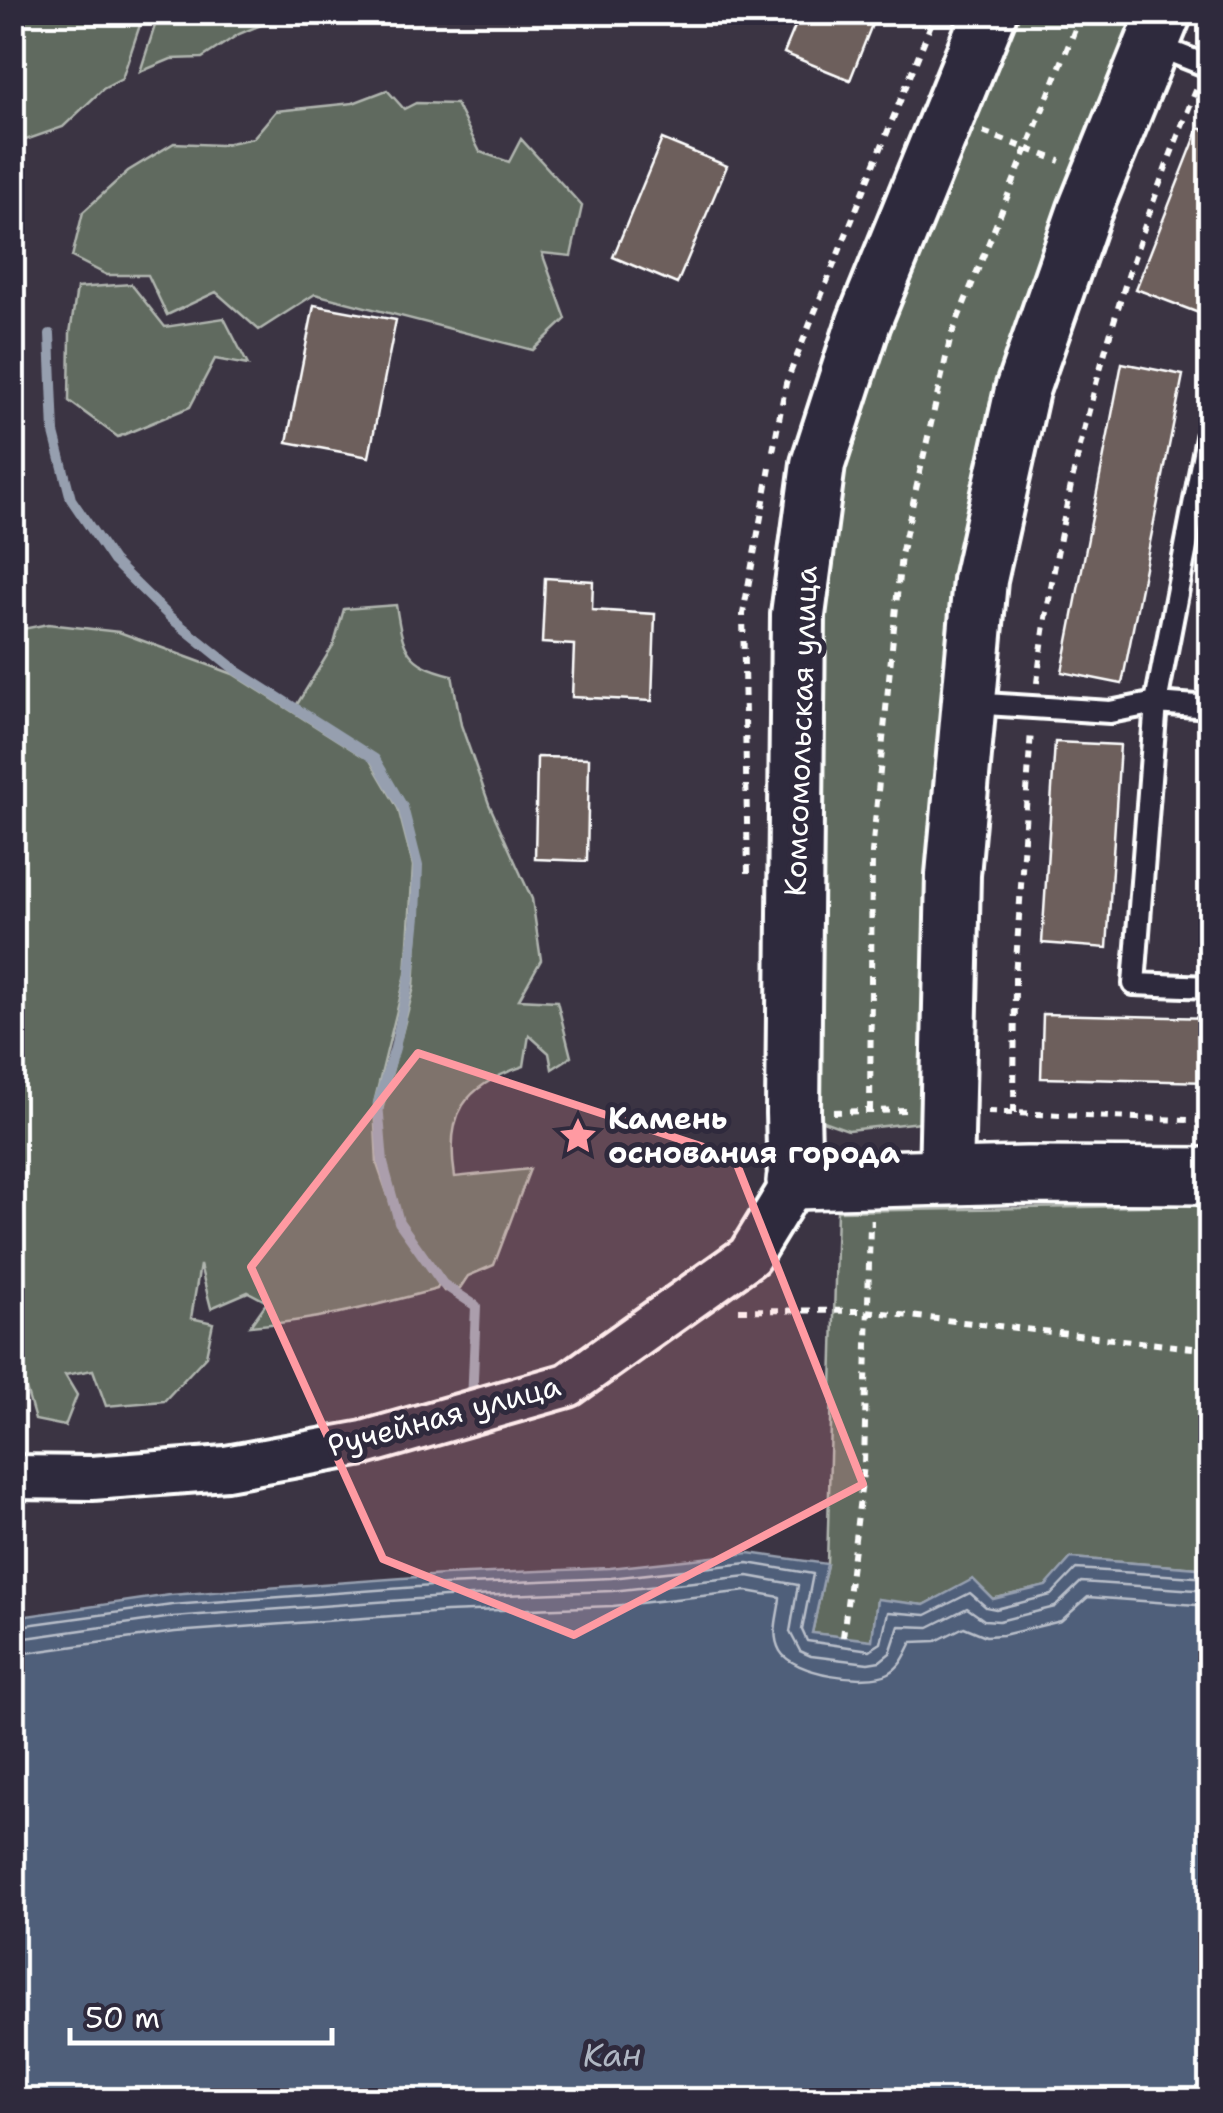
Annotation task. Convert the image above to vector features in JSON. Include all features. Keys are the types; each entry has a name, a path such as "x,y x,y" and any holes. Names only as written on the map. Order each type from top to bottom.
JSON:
{"main road":[{"path":"775,1166 946,1178 1210,1176"}],"street":[{"name":"Комсомольская улица","path":"775,1166 793,1112 798,615 818,464 864,322 990,12"},
{"path":"946,1178 953,876 980,580 1022,390 1084,212 1158,28"},
{"name":"Ручейная улица","path":"12,1477 92,1478 226,1468 364,1443 568,1385 749,1256 775,1166"}],"lane":[{"path":"1158,28 1209,66"},
{"path":"1210,422 1156,702 1134,984 1210,988"},
{"path":"969,703 1110,712 1156,702 1210,707"}],"path":[{"path":"870,1111 872,854 901,555 951,336 1082,12"},
{"path":"1014,1113 1016,979 1028,756 1066,500 1152,198 1209,66"},
{"path":"1006,141 1038,154"},
{"path":"793,1112 948,1110 1210,1122"},
{"path":"616,1161 775,1166"},
{"path":"843,1637 864,1465 870,1224 890,1223"},
{"path":"729,1310 866,1311 1210,1350"}],"highlighted area":[{"path":"418,1053 734,1157 863,1484 574,1635 383,1559 251,1267"}],"green space":[{"path":"13,12 144,13 122,79 103,89 63,127 20,142 22,108 13,81"},
{"path":"159,12 290,13 239,34 202,58 171,59 140,72"},
{"path":"1009,13 1139,13 1004,363 929,1121 848,1130 820,1120 819,1093 820,742 828,556 854,411"},
{"path":"387,90 404,109 416,103 456,104 480,152 509,162 521,139 582,206 571,256 542,253 566,319 533,350 315,294 259,330 216,292 167,315 148,275 107,275 72,257 83,212 128,171 174,143 220,145 253,138 276,111 353,103"},
{"path":"131,284 165,327 224,318 248,365 215,359 190,407 118,437 69,401 70,333 77,288"},
{"path":"396,605 404,644 415,660 452,675 461,725 489,804 532,899 541,960 519,999 557,1001 571,1057 552,1069 549,1053 529,1035 524,1066 473,1093 456,1119 455,1177 530,1169 494,1265 468,1276 460,1288 444,1291 439,1284 437,1289 367,1307 250,1326 267,1302 248,1292 211,1308 200,1265 191,1318 213,1323 206,1356 164,1401 106,1406 93,1370 65,1375 77,1395 65,1426 35,1420 19,1364 12,1359 13,631 48,624 119,632 233,674 364,757 296,706 334,644 344,609","holes":["371,762 378,766 406,815 421,876 414,987 381,1114 385,1173 399,1227 377,1164 374,1103 406,974 413,866 398,808"]},
{"path":"1210,1205 1210,1569 1071,1558 1047,1586 992,1599 973,1580 924,1605 877,1600 872,1641 812,1633 827,1564 837,1211"}],"water":[{"name":"Кан","path":"749,1553 827,1564 812,1633 872,1640 877,1599 924,1605 973,1579 993,1599 1046,1586 1071,1558 1210,1569 1210,2100 13,2100 13,1618 170,1595 444,1575 610,1568"}],"building":[{"path":"801,12 877,12 850,80 784,53"},
{"path":"1199,128 1210,132 1210,297 1204,315 1136,289"},
{"path":"662,139 727,166 677,284 613,257"},
{"path":"314,305 396,320 369,457 287,442"},
{"path":"1122,363 1183,375 1122,684 1062,672"},
{"path":"545,578 593,581 592,610 655,614 652,701 572,697 574,645 542,643"},
{"path":"1055,742 1120,745 1107,948 1042,943"},
{"path":"537,757 589,758 587,861 535,859"},
{"path":"1043,1014 1210,1018 1210,1082 1041,1078"}],"waterway":[{"path":"50,334 54,433 71,499 113,561 171,618 237,671 375,759 403,807 418,866 416,916 410,975 395,1048 378,1103 383,1163 399,1222 443,1284 476,1306 472,1403"}],"place":[{"name":"Камень основания города","path":"578,1136"}]}
